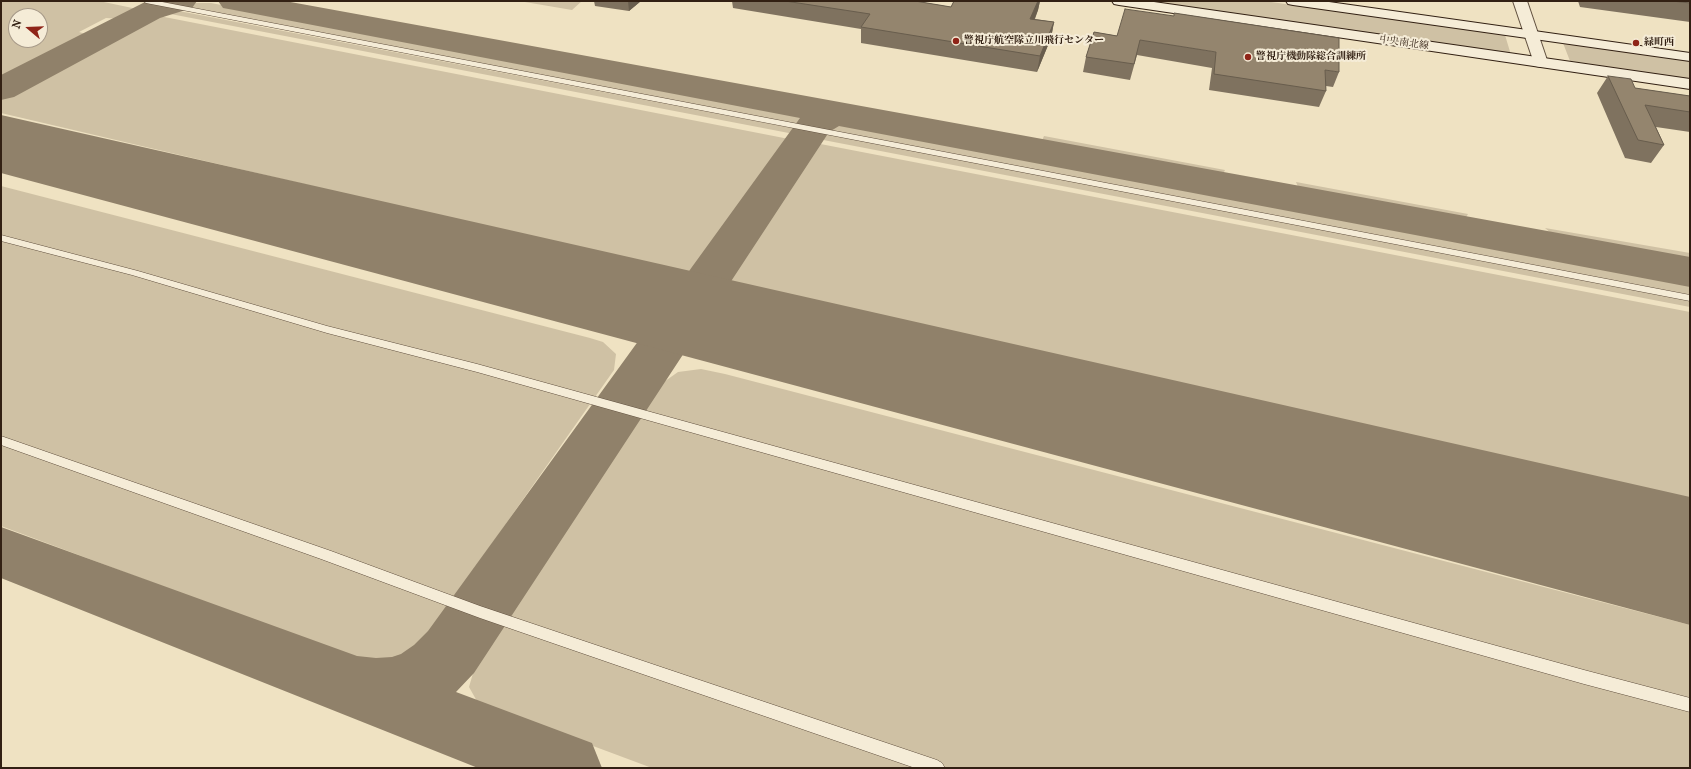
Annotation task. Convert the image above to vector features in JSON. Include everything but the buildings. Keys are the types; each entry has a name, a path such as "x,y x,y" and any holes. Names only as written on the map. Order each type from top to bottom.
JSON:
{"main road":[{"name":"中央南北線","path":"1119,1 1690,84"},
{"path":"1293,1 1690,57"},
{"path":"1520,1 1541,63"}],"lane":[{"path":"146,1 1690,298"},
{"path":"1,238 135,273 327,329 477,368 1584,677 1690,704"},
{"path":"1,440 326,555 487,614 937,768"}],"shaded area":[{"path":"1,1 99,1 142,10 122,19 106,18 79,32 89,35 88,37 1,83"},
{"path":"519,1 582,1 572,10"},
{"path":"1138,1 1264,1 1505,35 1511,55"},
{"path":"195,3 211,3 789,112 798,115 802,119 800,125 173,6"},
{"path":"303,7 332,11 325,16 297,11"},
{"path":"163,8 797,129 794,134 155,11"},
{"path":"149,14 789,139 706,257 689,271 674,271 1,113 1,92"},
{"path":"390,22 432,30 426,35 384,26"},
{"path":"444,31 487,39 480,44 436,37"},
{"path":"496,41 540,50 534,54 490,46"},
{"path":"1563,43 1690,61 1690,79 1570,61"},
{"path":"551,51 596,59 590,65 544,56"},
{"path":"608,62 647,69 642,74 603,66"},
{"path":"834,121 1681,279 1690,281 1690,295 819,130 827,123"},
{"path":"816,132 1690,300 1690,307 813,138"},
{"path":"1044,136 1225,170 1223,174 1212,179 1040,145"},
{"path":"810,142 1690,312 1690,511 735,287 725,281 723,275 726,267"},
{"path":"1296,182 1468,214 1465,219 1451,222 1310,196 1299,189"},
{"path":"1,186 590,338 603,342 616,354 614,370 427,636 408,653 388,662 360,660 1,526"},
{"path":"1545,228 1690,253 1690,267 1569,245 1558,239"},
{"path":"701,369 1690,625 1690,768 652,768 478,703 469,687 476,663 661,384 678,372"}],"taxiway":[{"path":"1,89 149,11 181,1"},
{"path":"234,1 846,115"},
{"path":"358,688 376,690 392,689 408,683 423,677 437,667 451,652 815,124 836,115 846,115"},
{"path":"846,115 1690,272"},
{"path":"1,552 358,688"},
{"path":"358,688 567,768"}],"runway":[{"path":"1,144 1690,561"}],"place":[{"name":"警視庁航空隊立川飛行センター","path":"956,41"},
{"name":"緑町西","path":"1636,43"},
{"name":"警視庁機動隊総合訓練所","path":"1248,57"}]}
